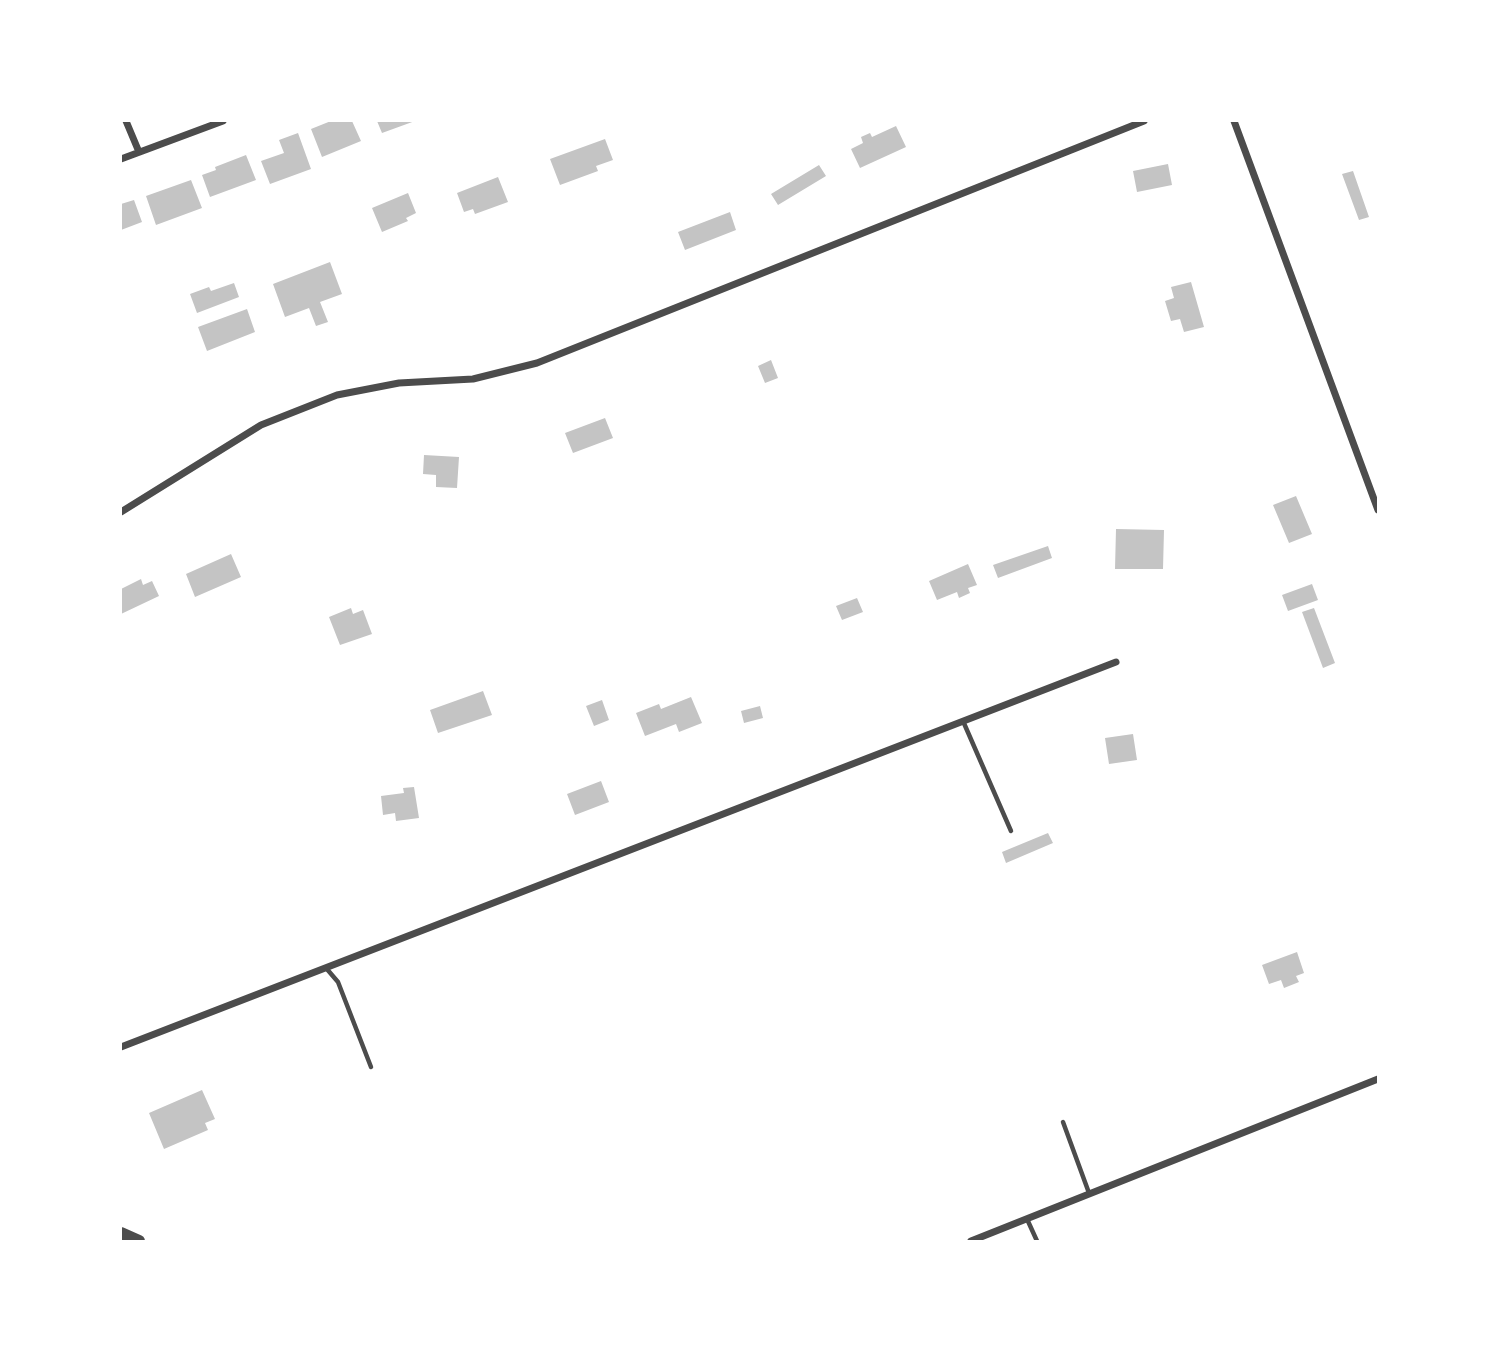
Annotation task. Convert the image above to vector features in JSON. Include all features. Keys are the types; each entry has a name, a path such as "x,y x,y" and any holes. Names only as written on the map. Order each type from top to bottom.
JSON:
{"street":[{"path":"126,121 139,152"},
{"path":"121,159 223,121"},
{"path":"121,512 261,425 337,395 399,383 473,379 537,363 1144,121"},
{"path":"1234,121 1378,510"},
{"path":"121,1047 1116,662"},
{"path":"971,1241 1378,1079"},
{"path":"121,1233 139,1241"}],"lane":[{"path":"963,721 1011,831"},
{"path":"326,968 338,982 371,1067"},
{"path":"1063,1122 1089,1194"},
{"path":"1027,1219 1037,1241"}],"building":[{"path":"331,121 352,121 361,141 322,157 311,129"},
{"path":"377,121 415,121 382,133"},
{"path":"896,126 906,147 860,168 851,149 863,143 861,137 870,133 872,137"},
{"path":"298,133 311,169 270,184 261,161 284,153 279,140"},
{"path":"605,139 613,160 596,166 598,171 560,185 550,159"},
{"path":"246,155 256,180 210,197 202,175"},
{"path":"1168,164 1172,185 1137,192 1133,171"},
{"path":"819,165 826,176 778,205 771,194"},
{"path":"1353,171 1369,217 1359,220 1342,174"},
{"path":"498,177 508,202 475,214 473,209 464,212 457,193"},
{"path":"191,180 202,208 156,225 146,196"},
{"path":"408,193 416,213 406,218 408,221 382,232 372,208"},
{"path":"134,200 142,222 121,230 121,204"},
{"path":"730,212 736,230 685,250 678,232"},
{"path":"330,262 342,294 320,302 328,322 316,326 309,308 285,317 273,284"},
{"path":"1191,282 1204,327 1184,332 1180,319 1171,321 1165,301 1174,298 1171,287"},
{"path":"234,283 239,297 197,313 190,294 209,287 211,291"},
{"path":"247,309 255,332 207,351 198,327"},
{"path":"771,360 778,378 765,383 758,366"},
{"path":"605,418 613,438 573,453 565,433"},
{"path":"424,455 459,457 457,488 436,487 436,475 423,474"},
{"path":"1296,496 1312,534 1289,543 1273,505"},
{"path":"1116,529 1164,530 1163,569 1115,569"},
{"path":"1048,546 1052,558 998,578 993,565"},
{"path":"231,554 241,577 195,597 186,574"},
{"path":"968,564 977,585 968,588 970,593 959,598 957,592 937,600 929,581"},
{"path":"141,579 143,585 152,581 159,596 121,614 121,589"},
{"path":"1312,584 1318,600 1288,611 1282,595"},
{"path":"857,598 863,612 842,620 836,606"},
{"path":"351,608 353,614 363,610 372,634 340,645 329,617"},
{"path":"1314,608 1335,663 1323,668 1302,612"},
{"path":"483,691 492,715 438,733 430,710"},
{"path":"691,697 702,723 679,732 676,724 645,736 636,713 659,704 661,709"},
{"path":"602,700 609,720 594,726 586,706"},
{"path":"760,706 763,718 744,723 741,711"},
{"path":"1133,734 1137,760 1109,764 1105,738"},
{"path":"601,781 609,802 575,815 567,794"},
{"path":"414,787 419,818 396,821 395,813 383,815 381,796 404,793 403,788"},
{"path":"1048,833 1053,843 1006,863 1002,852"},
{"path":"1297,952 1304,973 1296,976 1299,982 1284,988 1281,980 1269,984 1262,965"},
{"path":"202,1090 215,1119 205,1123 208,1130 164,1149 149,1113"}]}
